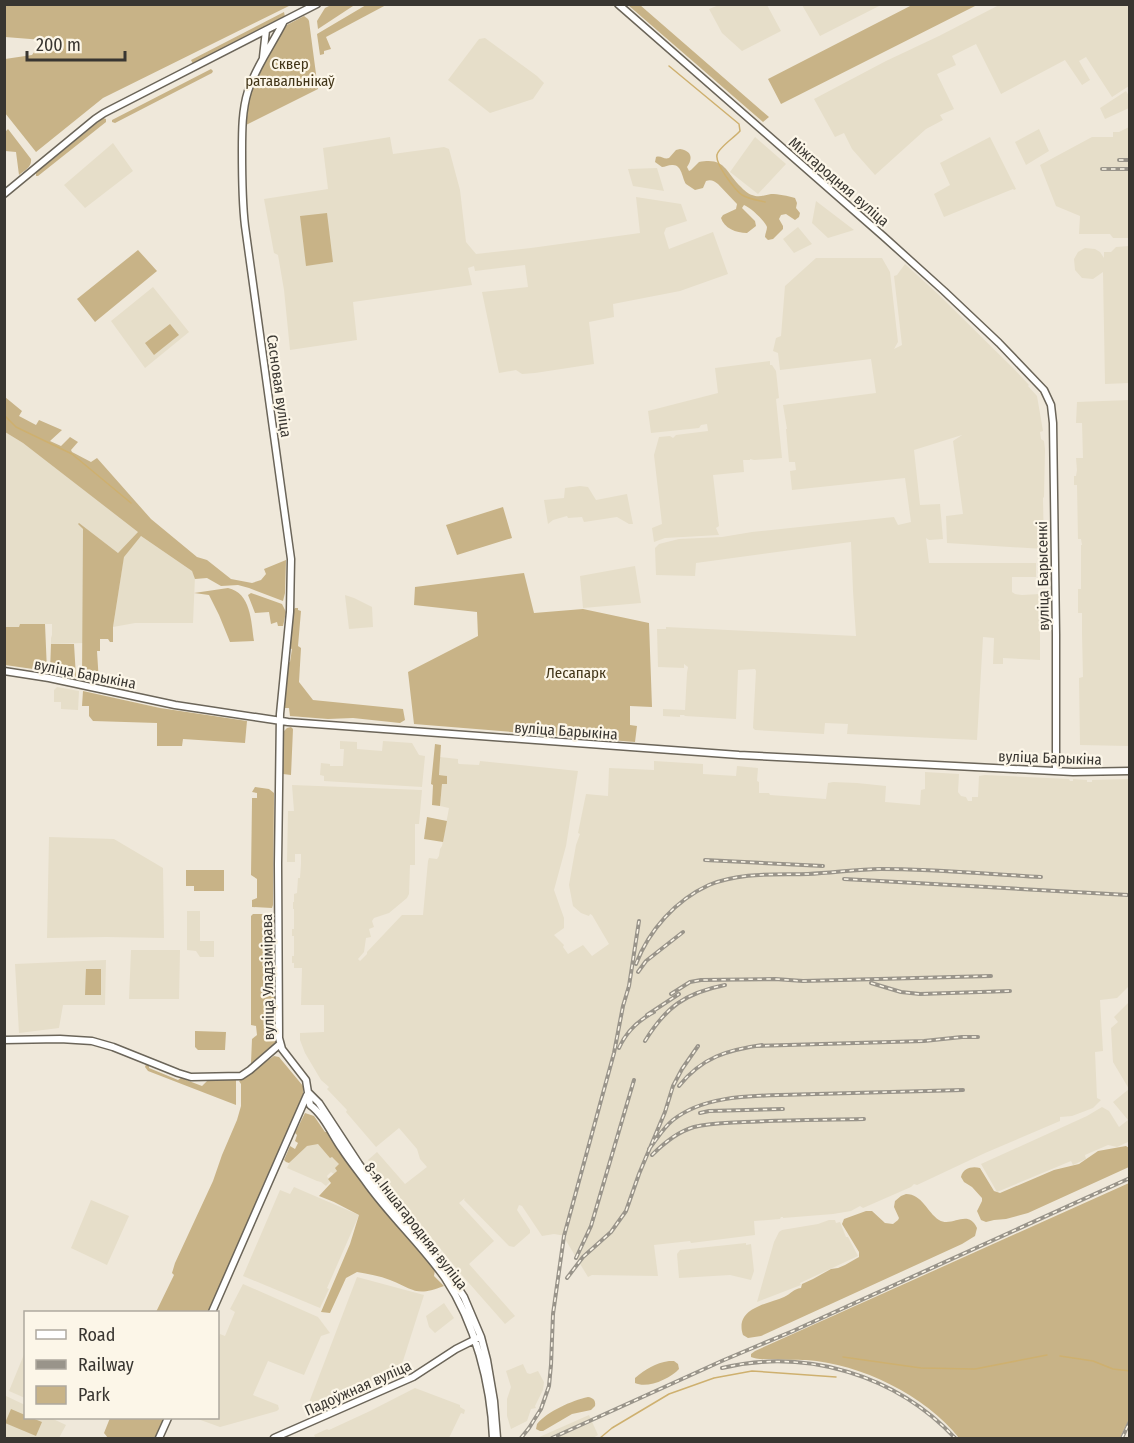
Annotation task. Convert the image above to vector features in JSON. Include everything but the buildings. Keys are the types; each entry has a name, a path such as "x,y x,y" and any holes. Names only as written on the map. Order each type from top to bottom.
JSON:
{"main road":[{"path":"4,194 95,119 317,4"},
{"name":"Міжгародняя вуліца","path":"618,4 923,272 1039,383"},
{"name":"Сасновая вуліца","path":"280,721 290,612 291,559 245,226 242,125 248,90 267,47 284,21"},
{"path":"249,39 258,39 267,47 270,39 266,30"},
{"name":"вуліца Барысенкі","path":"1039,383 1049,399 1053,423 1056,771"},
{"name":"вуліца Барыкіна","path":"4,671 49,678 174,705 280,721 705,753 1056,771 1130,771"},
{"name":"вуліца Уладзімірава","path":"280,721 278,864 280,1044 304,1076 308,1092"},
{"path":"4,1040 92,1041 191,1077 241,1076 280,1044"},
{"path":"212,1311 308,1092"},
{"name":"8-я Іншагародняя вуліца","path":"308,1092 310,1105 368,1186 445,1278 478,1338"},
{"name":"8-я Іншагародняя вуліца","path":"308,1092 319,1102 373,1183 447,1271 464,1297 478,1338 480,1359 494,1419 495,1438"},
{"path":"301,1108 314,1108"},
{"name":"Падоўжная вуліца","path":"274,1438 413,1377 456,1349 478,1338"},
{"path":"159,1438 168,1419"}],"shaded area":[{"path":"1001,4 1129,5 1129,86 1112,97 1086,57 1079,61 1090,80 1082,85 1065,60 1001,94 976,44 952,56 956,65 937,74 954,109 940,115 943,120 926,129 875,175 852,149 844,133 835,137 814,99"},
{"path":"719,5 767,5 781,31 742,51 722,33 709,9"},
{"path":"802,5 881,5 820,36"},
{"path":"485,38 544,83 533,99 490,113 448,80 479,39"},
{"path":"1126,91 1129,96 1129,108 1105,119 1100,108"},
{"path":"1129,127 1129,238 1113,238 1110,234 1079,234 1080,216 1056,206 1040,165 1092,137 1113,137 1113,132"},
{"path":"1039,129 1049,151 1026,165 1015,142"},
{"path":"390,137 393,154 444,147 449,149 460,190 466,242 476,254 640,233 636,197 681,204 687,221 666,228 664,233 669,249 713,232 728,274 680,291 613,304 614,317 589,322 594,364 535,373 522,374 516,370 499,373 482,292 528,287 525,265 475,271 474,266 468,268 472,285 353,302 357,340 290,350 278,255 274,253 264,199 328,189 323,148"},
{"path":"755,137 786,164 758,194 730,172"},
{"path":"990,137 1016,189 944,217 934,194 950,185 940,163"},
{"path":"113,143 133,171 85,208 64,185"},
{"path":"657,168 664,191 633,186 628,169"},
{"path":"816,201 854,230 828,238 812,223"},
{"path":"798,227 812,244 794,253 783,239"},
{"path":"1129,246 1129,383 1105,384 1103,272 1093,279 1082,278 1075,270 1074,259 1078,252 1085,248 1095,249 1104,258 1104,252 1111,252 1116,247"},
{"path":"816,258 882,258 890,272 898,342 894,349 902,345 894,276 905,264 1015,370 1037,396 1043,431 1040,432 1041,439 1044,441 1045,449 1044,549 947,543 946,516 963,514 953,441 962,435 914,450 920,505 940,504 943,539 929,540 926,538 929,563 1036,563 1036,577 1012,577 1012,592 1022,595 1040,594 1040,660 1003,658 1003,664 993,664 994,638 983,637 977,740 847,734 848,724 825,723 824,734 755,730 753,728 755,669 738,670 736,719 684,715 680,717 663,716 663,709 685,710 688,667 684,664 684,668 658,667 657,629 666,629 666,627 856,636 851,542 696,563 695,576 656,575 655,548 659,544 679,539 722,537 894,517 898,525 911,522 905,478 792,490 790,471 796,470 795,462 789,462 783,405 876,393 871,359 780,370 778,353 773,351 776,338 781,336 785,286"},
{"path":"153,287 189,332 145,368 111,321"},
{"path":"770,361 770,365 776,371 779,398 776,399 782,458 743,460 744,472 713,475 719,526 716,528 719,535 665,538 654,542 652,528 662,524 654,455 659,437 673,438 676,435 708,431 707,424 699,428 651,433 648,411 718,393 715,368"},
{"path":"1129,400 1129,746 1080,745 1079,678 1083,677 1082,613 1078,613 1078,589 1081,589 1082,545 1081,539 1078,539 1077,485 1074,485 1074,476 1077,470 1076,458 1083,458 1082,423 1076,423 1077,402"},
{"path":"5,432 23,443 139,532 118,553 79,524 83,529 83,643 51,644 52,624 20,624 20,627 5,627"},
{"path":"588,487 596,500 627,494 633,524 617,517 584,522 582,517 568,518 567,516 548,524 544,500 564,498 565,488"},
{"path":"141,536 192,571 195,577 193,623 135,623 113,627 124,556"},
{"path":"635,566 641,603 583,608 580,576"},
{"path":"345,595 372,607 373,627 349,629"},
{"path":"57,687 79,691 78,710 61,709 61,702 54,702 54,690"},
{"path":"340,741 357,742 357,749 382,751 383,741 412,743 419,755 425,756 422,787 324,781 324,776 320,775 321,763 343,766 344,749 340,749"},
{"path":"440,757 458,759 459,764 479,765 480,761 578,771 566,846 554,890 564,918 564,928 554,935 564,945 568,954 583,945 592,956 609,944 592,915 581,913 573,906 569,885 586,794 608,796 609,768 654,770 654,761 703,764 703,774 736,776 737,766 758,768 759,793 826,799 828,783 857,783 886,786 885,802 920,805 921,790 925,789 925,772 959,774 958,792 968,801 972,801 972,797 978,797 979,776 985,775 1069,779 1070,781 1073,779 1087,780 1087,782 1129,779 1129,986 1117,998 1100,1000 1103,1051 1095,1052 1097,1098 1101,1100 1093,1108 1072,1116 1060,1117 1060,1121 863,1208 860,1206 851,1211 833,1214 754,1221 755,1235 654,1245 658,1276 592,1275 588,1277 565,1239 566,1236 554,1234 542,1236 522,1206 519,1205 517,1210 530,1233 514,1247 509,1246 464,1200 465,1198 459,1203 494,1241 469,1264 515,1316 505,1324 368,1160 377,1152 405,1184 427,1167 420,1159 417,1149 399,1128 376,1147 327,1089 329,1087 321,1080 300,1040 300,1033 324,1032 324,1005 301,1005 302,968 294,968 294,963 292,963 292,956 294,956 293,902 294,894 297,893 298,878 300,878 301,854 295,854 295,862 287,862 288,811 294,811 292,785 422,790 419,824 415,824 415,865 410,865 409,894 389,913 374,918 372,921 374,927 369,929 371,937 366,938 364,952 358,959 360,961 402,915 423,915 428,861 429,858 437,859 439,856 449,808 440,806 442,784 447,776 439,775"},
{"path":"49,837 114,839 163,868 164,938 47,938"},
{"path":"187,911 200,911 200,941 214,941 214,957 200,957 196,951 187,950"},
{"path":"131,950 180,950 179,999 129,999"},
{"path":"106,960 105,1005 63,1005 59,1028 19,1033 15,964"},
{"path":"1129,1002 1129,1089 1113,1062 1111,1028 1118,1022 1114,1017"},
{"path":"1129,1089 1129,1144 1128,1142 1117,1147 1108,1145 1085,1155 1086,1159 1073,1165 1071,1161 997,1192 981,1164 1102,1107 1109,1111 1119,1127 1128,1120 1113,1102"},
{"path":"318,1143 339,1164 334,1174 331,1172 327,1176 330,1182 326,1186 287,1168 302,1147"},
{"path":"294,1187 359,1215 320,1308 243,1276 280,1190 290,1194"},
{"path":"91,1200 129,1216 107,1265 71,1248"},
{"path":"829,1220 840,1222 858,1256 800,1283 801,1285 757,1302 779,1232"},
{"path":"746,1243 746,1245 751,1244 754,1271 751,1280 730,1275 679,1278 677,1254 680,1250"},
{"path":"357,1277 424,1295 403,1361 401,1366 305,1413"},
{"path":"243,1284 318,1317 330,1333 321,1336 304,1375 268,1361 253,1395 278,1405 277,1411 220,1427 198,1419 219,1419 219,1337 220,1334 225,1336 235,1312 230,1309"},
{"path":"444,1303 454,1318 435,1333 429,1327 426,1316"},
{"path":"24,1354 24,1398 9,1391"},
{"path":"523,1364 527,1373 538,1371 544,1382 543,1390 536,1408 531,1409 527,1421 511,1429 507,1416 507,1399 511,1387 506,1371"},
{"path":"415,1388 460,1405 465,1410 464,1414 461,1413 449,1438 311,1438 315,1437 314,1435 370,1411"},
{"path":"6,1396 24,1405 24,1419 53,1419 66,1425 59,1438 5,1438 4,1400"},
{"path":"589,1415 598,1435 593,1438 537,1438"}],"green space":[{"path":"333,4 353,6 318,29 317,21 325,8"},
{"path":"914,4 977,5 781,104 768,79"},
{"path":"4,5 291,5 103,98 36,152 5,113 5,59 32,55 43,40 5,37"},
{"path":"366,5 386,5 326,37 331,49 320,55 317,34"},
{"path":"628,5 640,5 769,117 763,122"},
{"path":"284,12 285,17 193,64 191,60"},
{"name":"Сквер ратавальнікаў","path":"304,16 309,21 318,89 246,125 249,100 254,84 270,52 285,26"},
{"path":"211,69 212,73 115,123 112,122 112,120"},
{"path":"103,118 106,122 36,176 36,173"},
{"path":"8,129 31,159 29,166 19,175 16,152 5,151 5,132"},
{"path":"680,149 687,151 690,155 687,167 689,171 699,162 719,163 746,192 755,196 774,194 795,198 796,208 800,213 799,217 795,220 786,214 781,215 779,219 783,229 773,239 768,240 765,237 766,224 744,205 742,208 755,221 756,226 747,233 731,229 721,218 736,209 737,204 718,184 708,180 703,188 695,190 686,184 678,167 672,165 662,167 655,162 656,157 669,158"},
{"path":"327,213 333,262 306,266 300,216"},
{"path":"138,250 157,271 95,322 77,299"},
{"path":"170,324 179,335 154,355 145,343"},
{"path":"5,397 22,411 19,416 36,425 39,420 62,430 50,441 61,446 70,437 78,442 71,450 72,452 91,462 97,458 151,519 197,557 207,560 231,579 252,583 261,580 266,574 264,569 286,560 283,601 238,585 221,586 207,578 195,579 192,571 141,536 124,557 113,627 113,642 100,639 100,651 97,651 99,683 82,679 83,529 78,524 118,553 138,532 23,443 5,432"},
{"path":"503,507 512,538 457,555 446,525"},
{"name":"Лесапарк","path":"524,573 534,613 583,609 649,623 652,707 630,706 630,725 637,726 635,742 414,724 408,672 478,636 477,612 414,605 415,587"},
{"path":"228,588 236,591 246,602 251,617 254,641 230,642 209,595 194,593"},
{"path":"251,593 282,604 286,612 283,626 278,626 277,622 271,624 269,612 255,613 248,595"},
{"path":"295,608 301,611 298,646 301,648 299,682 313,700 403,709 405,720 400,723 353,718 290,716 289,708 284,708"},
{"path":"20,624 45,624 47,671 5,665 5,627 19,627"},
{"path":"51,644 74,644 76,677 50,672"},
{"path":"83,691 160,708 247,721 245,743 183,739 182,746 157,746 157,723 93,721 89,716 89,706 82,706"},
{"path":"291,727 293,729 291,775 283,774 282,771 284,731"},
{"path":"435,744 441,745 439,775 447,776 447,784 442,784 440,806 432,805 433,785 431,784"},
{"path":"255,787 269,789 274,793 272,908 252,907 252,900 257,898 257,879 251,875 252,798 257,798 257,793 252,792"},
{"path":"427,817 447,821 443,842 424,839"},
{"path":"186,870 224,870 224,891 194,891 194,886 186,886"},
{"path":"269,914 275,917 275,940 268,944 269,951 275,953 276,1042 274,1047 253,1064 251,1063 252,1039 257,1035 256,1026 251,1025 251,916"},
{"path":"86,969 101,969 101,995 85,995"},
{"path":"195,1031 226,1032 225,1050 198,1050 195,1047"},
{"path":"274,1056 279,1057 303,1086 303,1094 208,1311 156,1311 174,1275 172,1273 175,1263 213,1181 237,1120 241,1106 239,1081"},
{"path":"146,1064 149,1064 149,1068 178,1080 181,1078 202,1086 209,1079 236,1079 236,1105 148,1071"},
{"path":"305,1113 314,1116 327,1132 365,1185 435,1270 434,1276 444,1286 421,1292 374,1275 357,1272 346,1278 330,1313 321,1312 350,1244 359,1215 319,1196 331,1183 328,1179 337,1171 335,1168 339,1164 332,1157 330,1158 318,1144 307,1146 289,1163 284,1160 290,1146 295,1149 298,1143 295,1141 297,1135 295,1133"},
{"path":"1126,1146 1129,1148 1129,1167 1028,1213 1006,1219 986,1222 981,1220 977,1211 982,1198 961,1177 968,1168 980,1168 994,1191 1000,1193 1054,1170 1079,1164 1098,1151"},
{"path":"1129,1183 1130,1417 1120,1438 959,1438 945,1422 910,1395 870,1375 827,1363 751,1357 755,1351"},
{"path":"906,1194 916,1197 935,1217 944,1222 969,1219 977,1228 975,1236 761,1336 748,1338 743,1335 743,1319 754,1308 784,1297 801,1288 802,1284 859,1257 859,1252 842,1224 844,1219 872,1211 885,1223 893,1224 899,1218 894,1207 895,1201"},
{"path":"669,1361 678,1364 679,1369 670,1376 652,1384 635,1383 635,1378 647,1369"},
{"path":"588,1397 595,1402 591,1410 572,1414 543,1431 536,1429 537,1424 553,1411"},
{"path":"11,1409 24,1415 24,1419 42,1422 36,1436 5,1423"},
{"path":"110,1419 164,1419 156,1438 108,1438 104,1433"}],"waterway":[{"path":"669,66 739,124 740,131 720,149 717,159 726,176 742,195 765,202"},
{"path":"4,415 16,427 72,454 131,503"},
{"path":"843,1357 921,1368 975,1369 1047,1355"},
{"path":"1060,1356 1093,1361 1113,1369 1130,1371"},
{"path":"600,1438 612,1428 669,1394 714,1378 752,1371 836,1377"}],"railway":[{"path":"1119,160 1130,160"},
{"path":"1102,169 1130,169"},
{"path":"705,860 823,866"},
{"path":"636,964 648,939 675,908 697,891 733,878 881,869 1041,877"},
{"path":"844,879 1128,895"},
{"path":"521,1438 541,1409 549,1386 553,1314 564,1236 614,1053 629,986 639,921"},
{"path":"638,972 646,961 683,932"},
{"path":"671,994 690,982 701,980 803,981 991,976"},
{"path":"871,983 901,992 920,994 1010,991"},
{"path":"645,1041 661,1019 678,1003 699,992 725,985"},
{"path":"647,1015 679,994"},
{"path":"619,1048 634,1027 654,1012"},
{"path":"756,1046 924,1041 978,1037"},
{"path":"679,1086 697,1068 716,1056 762,1045"},
{"path":"567,1278 583,1257 611,1232 626,1211 673,1086 698,1046"},
{"path":"576,1258 591,1226 634,1080"},
{"path":"649,1149 666,1126 684,1112 724,1099 767,1095 963,1090"},
{"path":"700,1113 783,1109"},
{"path":"652,1155 676,1135 700,1126 759,1121 864,1119"},
{"path":"552,1438 1130,1178"},
{"path":"722,1368 754,1363 786,1362 817,1365 848,1372 877,1383 906,1398 931,1416 955,1438"},
{"path":"1122,1438 1130,1421"}]}
